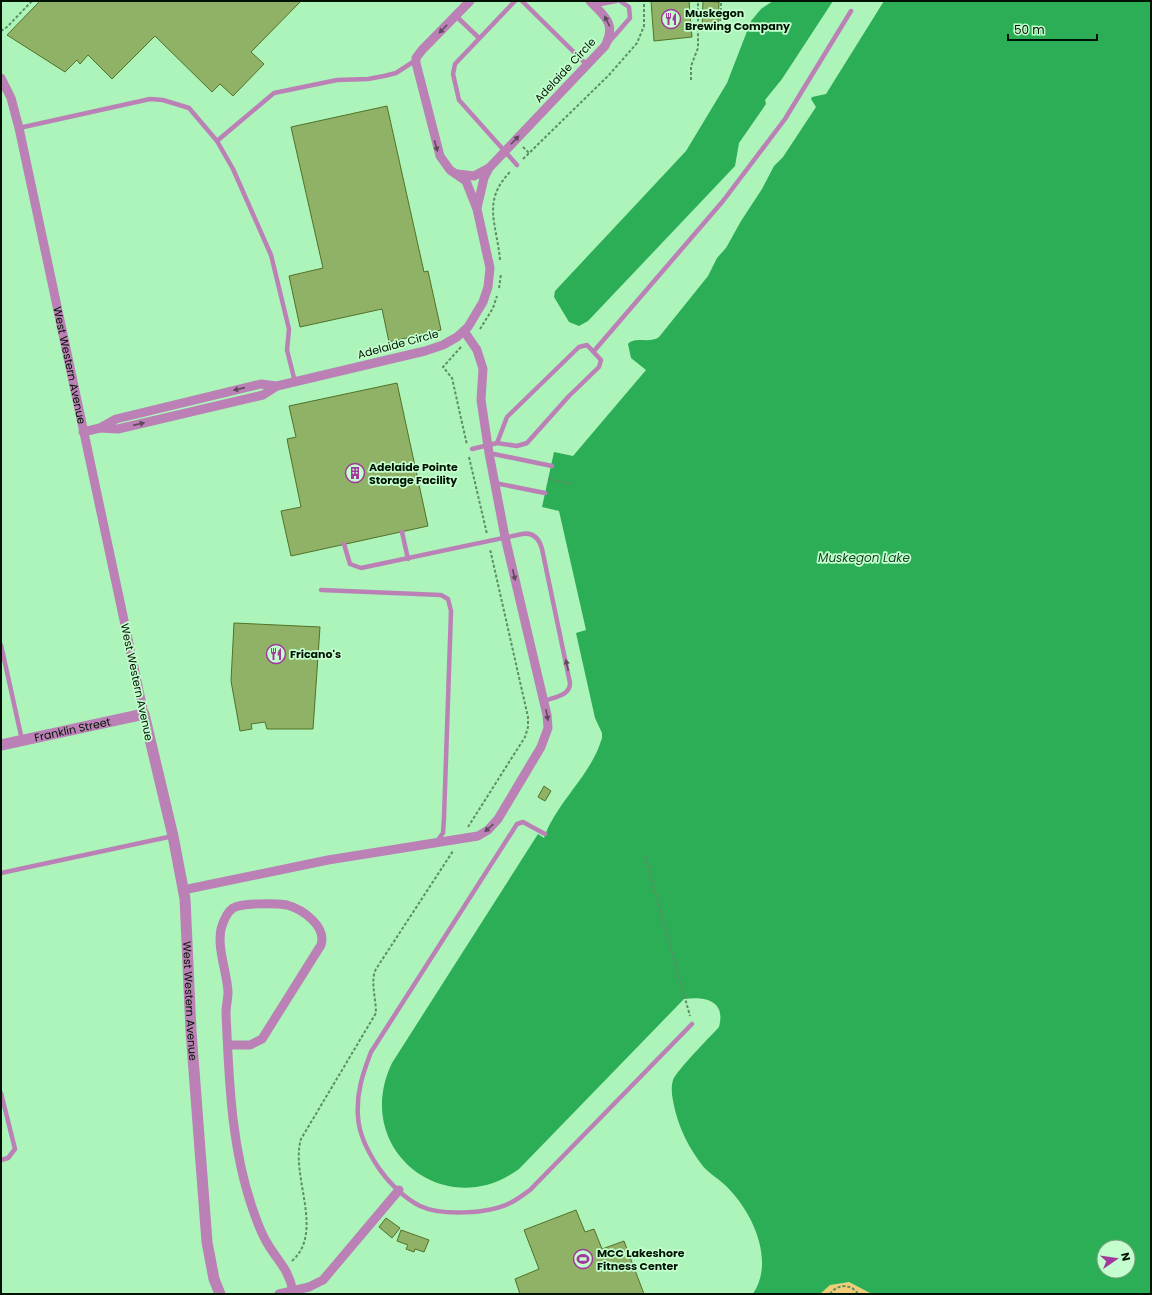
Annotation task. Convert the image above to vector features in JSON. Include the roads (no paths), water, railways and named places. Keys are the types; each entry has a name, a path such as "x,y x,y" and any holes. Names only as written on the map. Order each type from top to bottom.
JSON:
{"street":[{"path":"416,60 422,50 470,1"},
{"name":"Adelaide Circle","path":"477,209 484,178 489,168 605,46 610,35 609,25 606,17 592,3"},
{"name":"Adelaide Circle","path":"84,432 100,428 116,419 147,411 261,384 277,386 434,349 452,340 464,331 479,312 486,294 490,274 489,260 477,209 468,184 445,164 437,150 416,60"},
{"name":"West Western Avenue","path":"1,78 11,98 19,128 144,714 173,836 183,890 191,1031 208,1242 214,1279 220,1294"},
{"name":"Adelaide Circle","path":"456,174 474,176 489,168"},
{"path":"183,890 328,860 478,836 488,830 498,819 546,736 548,722 544,701 505,537 495,483 491,447 481,400 483,369 477,350 464,331"},
{"name":"Franklin Street","path":"1,745 144,714"},
{"path":"228,1046 250,1045 262,1039 321,945 322,938 317,925 310,917 291,907 280,904 242,906 233,908 226,916 221,935 228,992 226,1012 232,1122 240,1170 258,1224 266,1242 288,1273 293,1291"},
{"path":"279,1294 293,1291 311,1291 328,1276 399,1190"}],"lane":[{"path":"515,1 453,66 453,74 458,97 517,165"},
{"path":"522,1 588,65"},
{"path":"592,3 616,1"},
{"path":"605,46 630,18 630,9 626,4 620,1"},
{"path":"594,351 723,201 785,119 851,11"},
{"path":"456,16 479,38"},
{"path":"217,141 274,93 337,80 376,78 396,73 416,60"},
{"path":"19,128 157,99 189,108 217,141 234,170 272,255 289,329 287,350 295,382"},
{"path":"472,448 522,446 532,439 569,396 599,367 601,360 594,351 587,345 583,345 564,361 507,417 491,447"},
{"path":"491,447 552,466"},
{"path":"495,483 545,493"},
{"path":"402,532 408,559"},
{"path":"344,544 349,561 357,568 376,566 505,537 529,534 539,540 570,683 570,687 566,693 544,701"},
{"path":"321,590 440,595 448,599 451,611 444,828 441,837 434,843"},
{"path":"1,645 22,740"},
{"path":"545,834 523,822 517,824 371,1052 360,1083 358,1117 362,1137 372,1158 383,1175 399,1190 421,1206 460,1214 486,1211 509,1204 530,1190 692,1024"},
{"path":"1,873 173,836"},
{"path":"1,1093 15,1149 8,1158 1,1160"}],"water":[{"path":"773,1 833,1 782,79 765,100 766,104 739,143 735,166 588,321 579,326 569,322 554,297 555,291 686,151 727,83 751,21 761,9"},
{"name":"Muskegon Lake","path":"884,1 1151,1 1151,1294 872,1294 849,1282 830,1285 820,1294 753,1294 759,1281 762,1267 758,1238 753,1225 738,1199 726,1186 702,1165 693,1152 680,1125 673,1099 672,1084 676,1075 719,1027 720,1011 717,1006 712,1002 700,998 684,999 519,1169 490,1184 462,1188 435,1182 412,1168 394,1148 384,1123 383,1094 392,1063 538,834 544,838 557,812 582,777 597,752 602,738 602,733 595,718 576,633 586,630 559,511 542,507 554,452 573,456 646,370 631,358 628,344 635,341 651,340 659,337 708,276 717,258 726,248 741,221 762,189 774,166 783,157 816,107 811,99 812,97 826,94"}],"place":[{"name":"Muskegon Brewing Company","path":"671,19"},
{"name":"Adelaide Pointe Storage Facility","path":"355,473"},
{"name":"Fricano's","path":"276,654"},
{"name":"MCC Lakeshore Fitness Center","path":"583,1259"}]}
